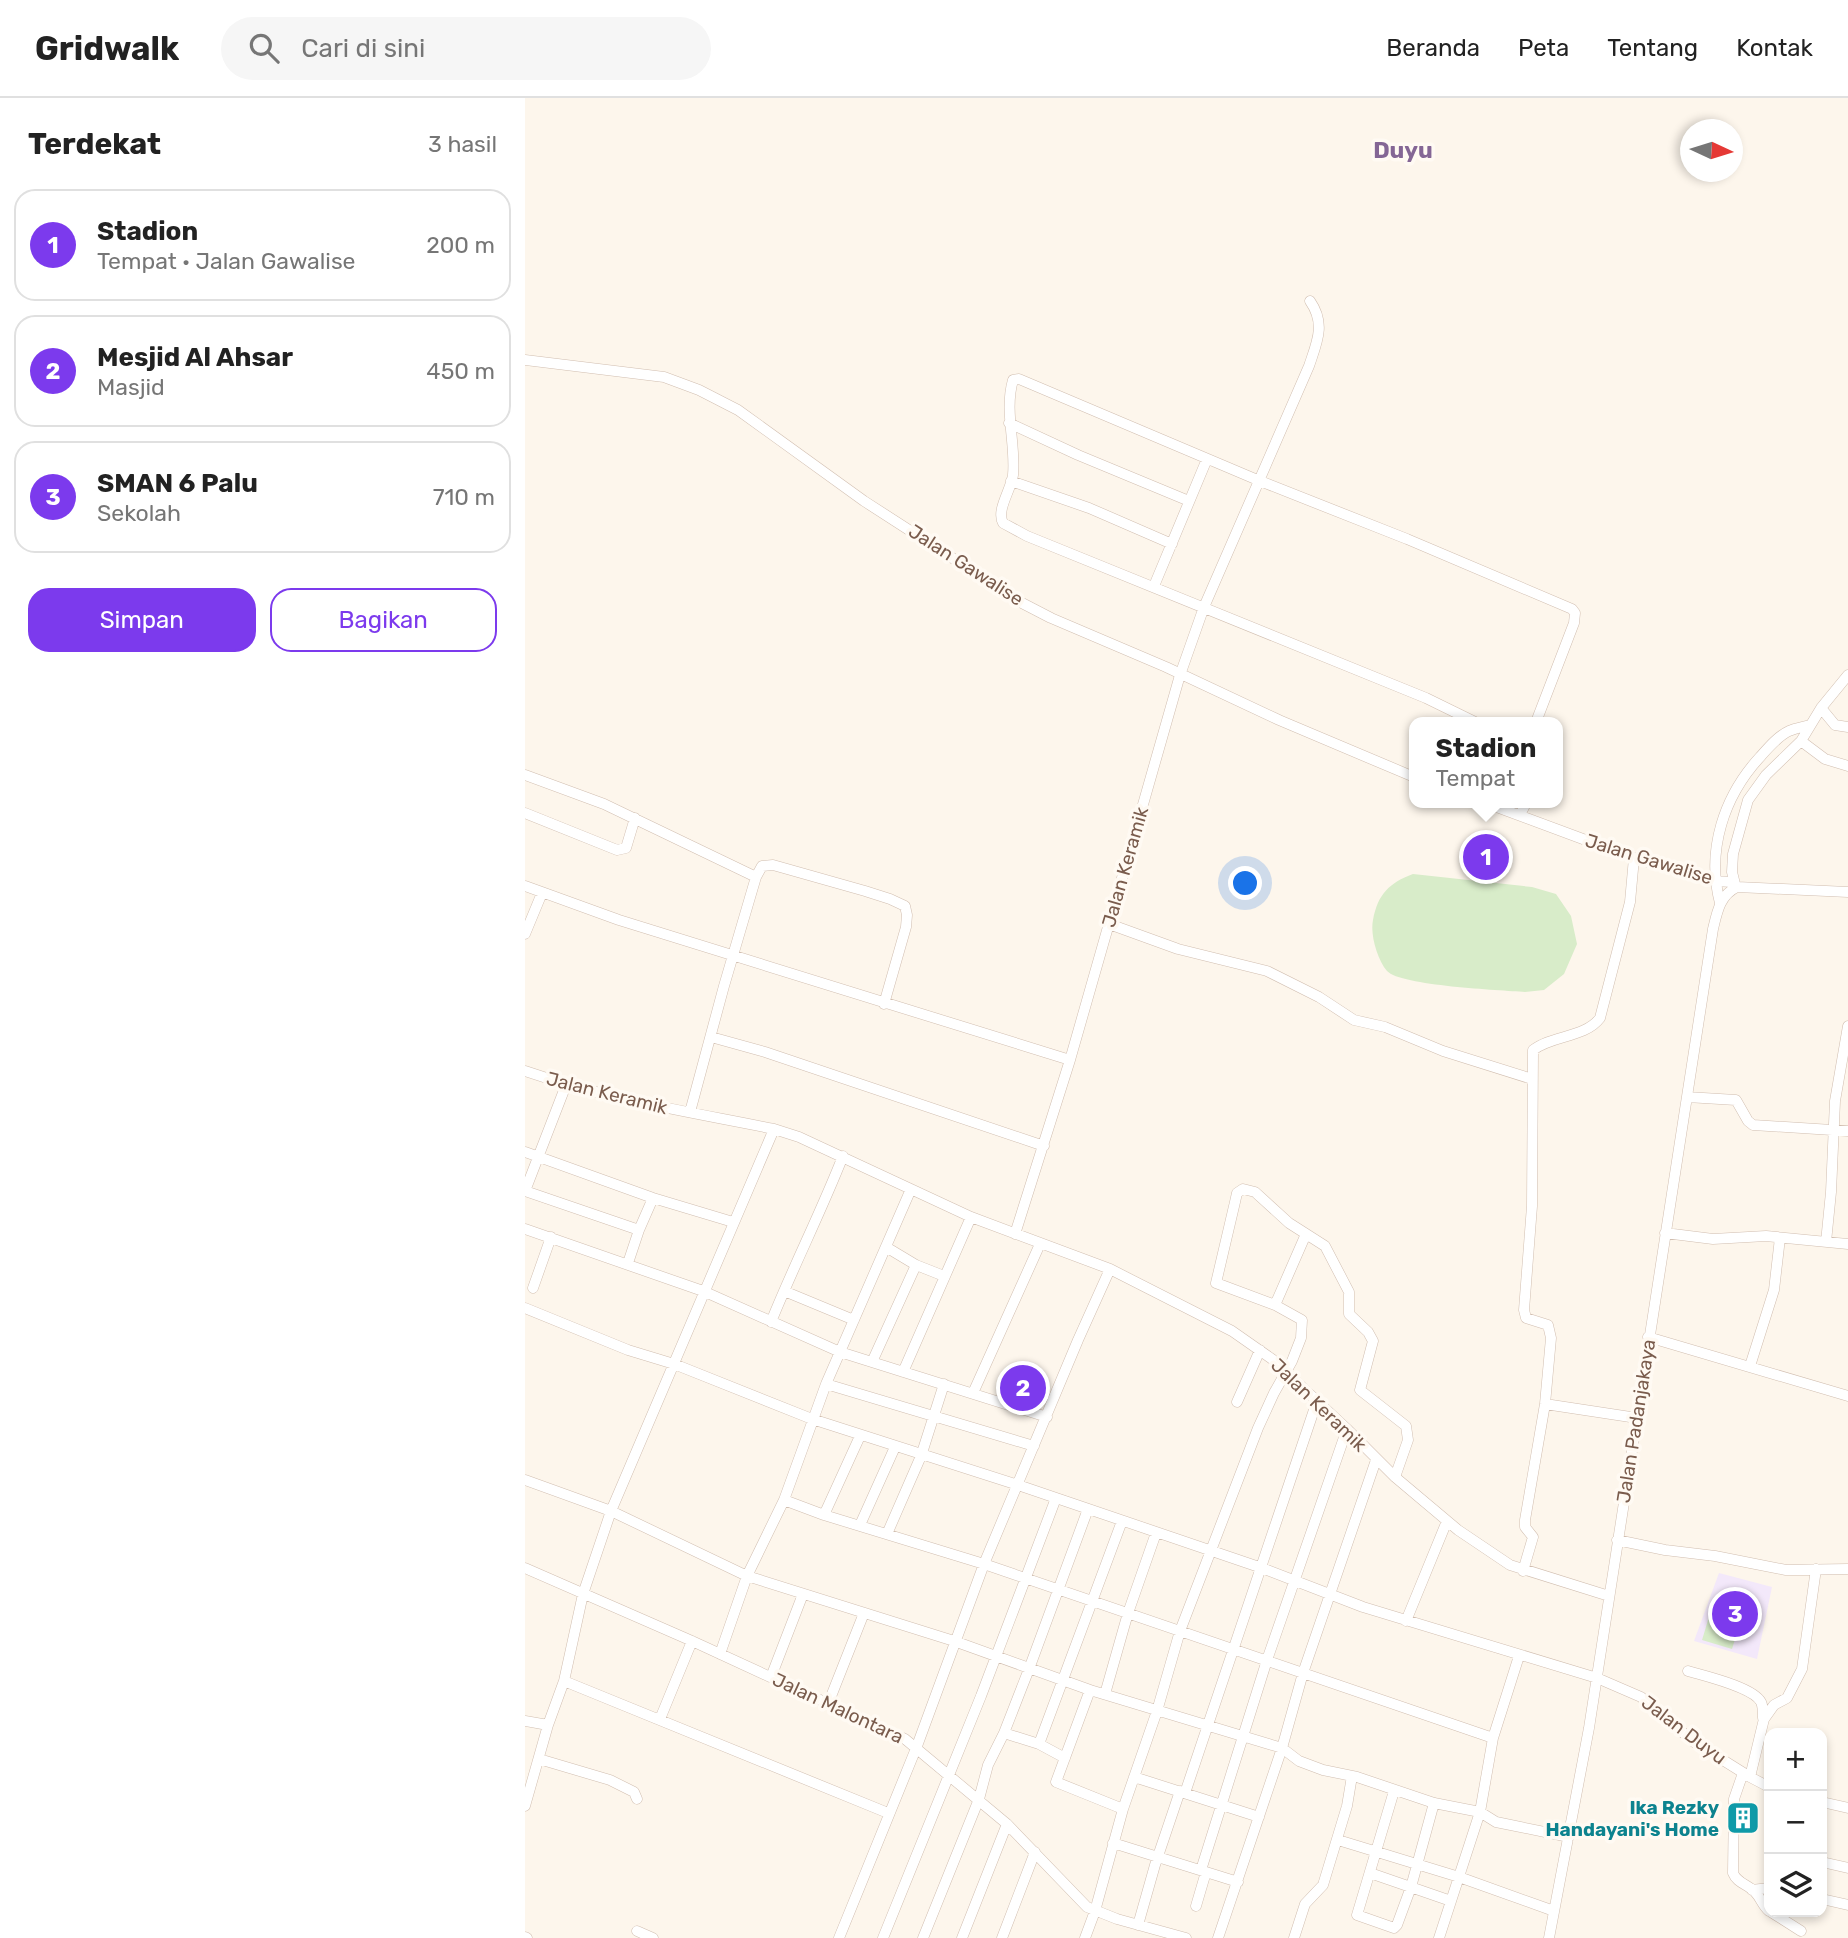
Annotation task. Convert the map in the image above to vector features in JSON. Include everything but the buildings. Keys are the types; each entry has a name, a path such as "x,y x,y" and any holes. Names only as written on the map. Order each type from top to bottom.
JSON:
{"street":[{"name":"Jalan Keramik","path":"1015,1234 1070,1060 1180,676 1204,607 1309,366 1319,337 1320,317 1310,301"},
{"name":"Jalan Gawalise","path":"525,360 664,377 699,390 738,410 864,501 1022,603 1279,720 1409,775"},
{"path":"1465,717 1426,698 1011,529 1000,520 1013,474 1009,423 1011,382 1019,379 1572,609 1575,613 1574,623 1538,717"},
{"path":"1009,423 1189,501"},
{"path":"1154,586 1207,459"},
{"path":"1011,481 1089,508 1172,544"},
{"path":"1735,884 1734,849 1748,800 1766,775 1801,741 1821,708 1848,676"},
{"path":"1821,708 1835,725 1848,727"},
{"path":"1720,903 1714,881 1715,856 1723,819 1735,787 1780,737 1788,731 1810,725"},
{"path":"1801,741 1825,759 1848,766"},
{"path":"525,775 604,804 756,877 762,866 773,865 890,898 905,906 906,927 884,1004"},
{"name":"Jalan Gawalise","path":"1500,808 1634,858 1714,881 1848,892"},
{"path":"1520,815 1524,808"},
{"path":"525,814 617,850 626,848 635,818"},
{"path":"1523,1570 1533,1537 1525,1527 1524,1520 1545,1404 1551,1331 1547,1324 1527,1318 1524,1310 1532,1206 1532,1079 1535,1049 1544,1042 1590,1027 1600,1018 1625,926 1634,858"},
{"name":"Jalan Keramik","path":"690,1112 756,877"},
{"name":"Jalan Gawalise","path":"1720,903 1735,884"},
{"path":"525,886 619,920 1070,1060"},
{"path":"525,934 542,893"},
{"name":"Jalan Padanjakaya","path":"1549,1938 1597,1678 1713,929 1720,903"},
{"path":"1109,924 1178,949 1267,971 1319,997 1355,1020 1385,1027 1443,1051 1532,1079"},
{"path":"1826,1242 1836,1095 1848,1026"},
{"path":"711,1037 765,1052 1044,1146"},
{"name":"Jalan Keramik","path":"525,1071 566,1085 774,1129 814,1142 971,1217 1110,1269 1210,1319 1260,1350 1347,1429 1375,1460 1447,1521 1495,1556 1523,1570 1609,1596"},
{"path":"566,1085 525,1191 639,1230"},
{"path":"1687,1097 1736,1100 1753,1125 1848,1131"},
{"path":"525,1806 564,1681 583,1594 611,1511 774,1129"},
{"path":"525,1152 653,1198 733,1222"},
{"path":"771,1322 801,1248 823,1209 843,1156"},
{"path":"1085,1938 1123,1809 1209,1552 1258,1428 1301,1338 1302,1320 1275,1305 1216,1283 1237,1192 1246,1188 1255,1192 1289,1223 1328,1250 1349,1293 1349,1314 1372,1338 1373,1345 1361,1392 1406,1426 1408,1440 1395,1477"},
{"path":"720,1654 747,1576 784,1500 812,1419 911,1189"},
{"path":"628,1263 653,1198"},
{"path":"903,1372 971,1217"},
{"path":"525,1229 703,1291 840,1352 1047,1417"},
{"path":"1665,1233 1713,1239 1739,1236 1848,1244"},
{"path":"1275,1305 1306,1234"},
{"path":"533,1288 551,1237"},
{"path":"1750,1366 1774,1290 1780,1238"},
{"path":"973,1393 1040,1244"},
{"path":"886,1247 916,1265 943,1276"},
{"path":"872,1362 916,1265"},
{"path":"839,1938 917,1746 985,1564 1110,1269"},
{"path":"784,1291 855,1320"},
{"name":"Jalan Duyu","path":"525,1308 628,1350 674,1364 860,1436 1018,1485 1406,1620 1597,1678 1641,1697 1687,1737 1764,1784"},
{"path":"1649,1337 1848,1396"},
{"path":"1237,1402 1260,1350"},
{"path":"827,1384 1034,1446"},
{"path":"887,1534 921,1456 944,1384"},
{"path":"1138,1925 1158,1857 1207,1727 1317,1401"},
{"path":"1545,1404 1637,1418"},
{"path":"1196,1906 1222,1804 1267,1660 1347,1429"},
{"path":"824,1515 860,1436"},
{"path":"860,1525 895,1447"},
{"path":"1218,1938 1375,1460"},
{"path":"525,1480 611,1511 747,1576 954,1641 1090,1690 1282,1748 1299,1762 1323,1770 1352,1776 1434,1803 1480,1812 1496,1822 1569,1837"},
{"path":"883,1938 1055,1498"},
{"path":"784,1500 824,1515 985,1564 1493,1738"},
{"path":"923,1938 979,1798 988,1765 1029,1669 1088,1509"},
{"path":"1039,1744 1122,1521"},
{"path":"1406,1620 1447,1521"},
{"path":"1105,1694 1128,1614 1156,1533"},
{"path":"1617,1540 1786,1570 1848,1569"},
{"name":"Jalan Malontara","path":"525,1569 894,1733 917,1746 979,1798 1035,1852 1080,1901 1095,1911 1186,1938"},
{"path":"1764,1904 1752,1890 1737,1880 1733,1870 1734,1799 1746,1775 1763,1719 1774,1705 1787,1698 1802,1669 1816,1569"},
{"path":"771,1677 803,1594"},
{"path":"828,1704 865,1613"},
{"path":"660,1719 692,1641"},
{"path":"1440,1938 1480,1812 1493,1738 1519,1656"},
{"path":"1688,1671 1753,1695 1761,1702 1763,1719"},
{"path":"564,1681 888,1813"},
{"path":"1090,1690 1056,1782 1123,1809"},
{"path":"525,1721 548,1726"},
{"path":"1004,1732 1039,1744 1065,1758"},
{"path":"539,1759 610,1780 634,1792 636,1800"},
{"path":"1294,1938 1305,1904 1323,1885 1338,1840 1352,1776"},
{"path":"1134,1777 1259,1817"},
{"path":"1394,1791 1357,1915 1394,1928 1411,1887 1434,1803"},
{"path":"1827,1803 1848,1808"},
{"path":"963,1938 1007,1824"},
{"path":"1338,1840 1459,1877 1554,1911"},
{"path":"1113,1843 1238,1882"},
{"path":"1002,1938 1035,1852"},
{"path":"1827,1864 1848,1868"},
{"path":"1370,1873 1451,1901"},
{"path":"1752,1890 1764,1889"},
{"path":"1827,1900 1848,1905"},
{"path":"1779,1917 1801,1931"},
{"path":"637,1931 653,1938"}],"shaded area":[{"path":"1719,1573 1772,1587 1757,1659 1694,1641"}],"green space":[{"path":"1413,874 1532,887 1556,894 1571,916 1577,944 1564,974 1544,990 1525,992 1430,984 1396,976 1387,971 1373,939 1375,911 1382,896 1391,886"},
{"path":"1715,1597 1745,1607 1732,1649 1702,1640"}],"place":[{"name":"Stadion","path":"1486,857"},
{"name":"Mesjid Al Ahsar","path":"1023,1388"},
{"name":"SMAN 6 Palu","path":"1735,1614"},
{"name":"Ika Rezky Handayani's Home","path":"1743,1818"}],"district":[{"name":"Duyu","path":"1403,150"}]}
